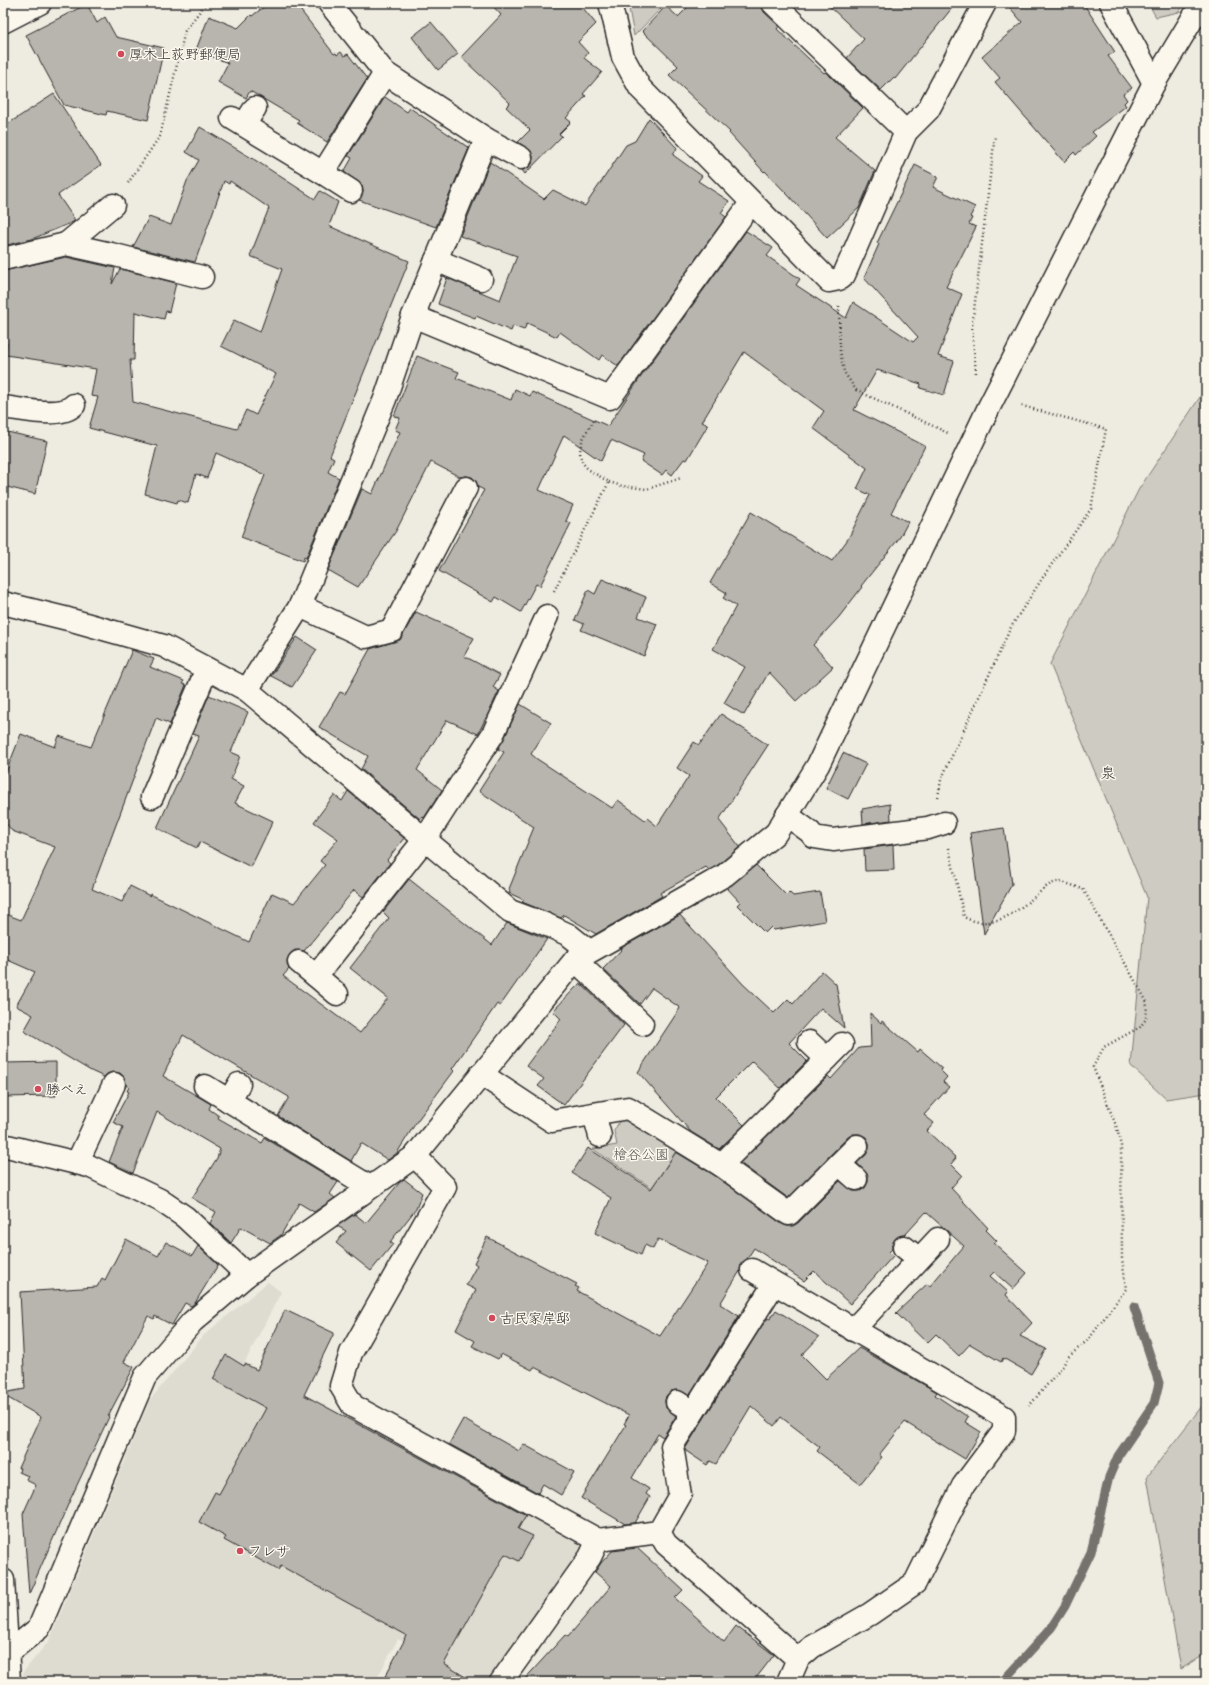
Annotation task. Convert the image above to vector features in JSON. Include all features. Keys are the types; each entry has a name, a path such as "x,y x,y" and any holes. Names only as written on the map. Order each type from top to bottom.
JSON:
{"main road":[{"path":"3,22 40,3"},
{"path":"329,3 385,73 486,139 521,158"},
{"path":"610,3 623,57 640,88 829,280 839,279 844,275 906,132 928,110 985,3"},
{"path":"773,3 906,132"},
{"path":"1112,3 1154,83"},
{"path":"8,1653 39,1628 145,1377 192,1322 247,1275 415,1156 481,1074 582,955 725,875 776,833 818,765 992,401 1154,83 1202,3"},
{"path":"323,173 385,73"},
{"path":"243,117 351,191"},
{"path":"247,690 300,606 385,399 413,316 486,139"},
{"path":"413,316 610,398 751,202"},
{"path":"3,260 66,244 113,205"},
{"path":"66,244 202,277"},
{"path":"436,260 481,279"},
{"path":"3,407 58,413 70,410 74,405"},
{"path":"300,606 366,637 392,630 466,488"},
{"path":"3,603 68,619 164,646 247,690 510,911 569,935 582,955 642,1024"},
{"path":"316,976 425,839 493,734 546,616"},
{"path":"152,797 207,669"},
{"path":"787,815 810,832 814,837 833,840 928,828 944,823"},
{"path":"299,962 337,994"},
{"path":"721,1165 834,1052 809,1042"},
{"path":"481,1074 552,1121 628,1108 721,1165 789,1214 857,1146"},
{"path":"77,1163 114,1084"},
{"path":"205,1086 234,1093 370,1187"},
{"path":"594,1114 600,1136"},
{"path":"3,1145 89,1166 160,1200 185,1217 247,1275"},
{"path":"415,1156 445,1187 351,1353 340,1386 353,1406 598,1540 659,1532"},
{"path":"839,1164 856,1179"},
{"path":"853,1330 911,1253 938,1239"},
{"path":"752,1270 1004,1417 1004,1431 964,1486 915,1583 870,1614 812,1647 798,1659 788,1682"},
{"path":"659,1532 680,1495 672,1446 685,1407 774,1284"},
{"path":"659,1532 666,1544 798,1659"},
{"path":"501,1682 590,1557 598,1540"},
{"path":"3,1580 9,1682"}],"path":[{"path":"113,205 160,136 185,31 206,3"},
{"path":"995,135 972,327 978,400 1014,404 1106,429 1091,509 1047,571 1011,628 940,780 938,795 964,917 972,921 989,922 1006,918 1024,906 1049,885 1057,882 1083,889 1147,1002 1146,1019 1140,1027 1104,1047 1093,1067 1117,1128 1120,1146 1122,1258 1126,1289 1088,1340 1067,1358 1063,1366 1020,1417 1004,1423"},
{"path":"839,279 840,351 844,372 856,390 972,444"},
{"path":"610,398 583,436 580,451 585,466 609,482 622,486 647,489 681,478"},
{"path":"546,616 548,603 609,482"}],"shaded area":[{"path":"268,1282 281,1292 245,1362 580,1542 582,1547 578,1563 489,1682 479,1682 398,1639 375,1682 24,1682 23,1672 49,1641 150,1400 204,1335"}],"green space":[{"path":"628,3 666,3 634,36"},
{"path":"1148,3 1185,3 1179,12 1156,17"},
{"path":"1206,388 1206,1093 1166,1099 1131,1066 1147,897 1050,664 1139,489"},
{"name":"檜谷公園","path":"627,1118 676,1151 652,1188 593,1149 617,1145 614,1131 620,1120"},
{"path":"1206,1401 1206,1654 1181,1669 1147,1477"}],"building":[{"path":"269,3 295,3 334,54 336,53 337,55 341,52 344,56 348,54 367,79 327,142 297,123 299,120 250,91 246,98 218,82 228,63 196,50 209,16 238,28 251,15 252,16"},
{"path":"490,3 579,3 596,24 578,42 588,53 584,58 602,72 583,94 586,96 566,118 571,122 559,134 562,136 525,174 522,170 528,168 532,164 533,157 531,151 518,142 530,130 506,107 510,103 461,57 501,15"},
{"path":"692,3 761,3 764,12 779,26 777,29 824,73 825,72 830,76 863,108 835,137 875,171 859,208 827,238 787,194 765,171 764,172 729,133 730,132 669,75 678,66 642,31 666,6 678,17"},
{"path":"826,3 956,3 895,79 894,77 881,90 847,58 864,39"},
{"path":"1006,3 1083,3 1115,52 1108,56 1132,88 1123,94 1127,100 1124,103 1126,106 1092,132 1096,136 1076,155 1074,152 1064,162 995,82 1000,78 982,57 1022,22"},
{"path":"87,4 97,23 105,17 116,37 164,48 148,120 107,111 106,115 64,105 26,35"},
{"path":"431,22 458,54 438,70 412,37"},
{"path":"54,94 101,165 58,195 75,220 73,222 32,239 3,246 3,127"},
{"path":"385,97 407,112 410,108 469,148 436,227 359,200 363,192 362,185 344,172 352,158 348,156"},
{"path":"649,118 677,148 673,155 702,176 698,181 729,201 721,213 726,217 618,366 602,355 599,360 560,332 557,337 527,323 524,330 513,326 511,331 476,316 475,318 438,304 447,278 500,300 517,256 460,236 490,162 544,199 553,190 585,206 626,145 635,141"},
{"path":"200,127 255,160 315,199 320,191 338,202 329,226 409,261 330,456 334,458 328,472 339,478 306,558 304,557 303,561 241,537 265,475 216,453 207,478 196,474 188,503 178,500 177,503 145,494 157,446 89,428 98,397 91,396 96,369 6,355 7,343 3,342 3,271 66,257 115,268 112,284 120,269 176,283 169,312 166,311 164,319 135,312 134,360 130,360 133,402 237,429 246,410 256,415 276,374 221,346 234,320 260,332 282,269 250,256 269,208 230,181 229,184 224,181 195,262 133,247 149,217 171,225 187,181 199,160 186,152"},
{"path":"915,165 938,177 933,187 975,207 970,217 972,218 969,224 976,227 946,287 962,294 938,356 954,361 944,395 920,388 921,384 877,370 854,410 925,446 891,513 908,522 900,537 861,586 862,587 839,617 813,645 833,667 796,701 769,672 744,715 724,703 745,667 713,649 736,606 723,598 727,593 710,583 751,512 832,561 848,539 870,495 857,489 867,468 813,428 824,411 744,352 702,422 708,425 687,460 684,459 672,475 666,470 662,475 641,461 644,455 611,440 601,461 564,435 539,490 573,505 566,521 571,523 540,586 536,584 521,612 496,597 493,602 439,571 484,490 478,487 476,481 472,477 460,477 431,462 396,531 358,587 328,570 362,489 372,494 400,432 395,430 400,418 394,416 417,356 459,372 456,378 511,400 515,389 530,396 532,392 608,426 638,381 746,231 773,248 767,256 800,279 796,285 846,318 853,302 913,342 918,337 864,278 879,244 877,243"},
{"path":"3,431 47,441 35,494 3,486"},
{"path":"602,579 646,597 638,617 657,624 644,656 581,630 584,624 575,620 588,590 595,594"},
{"path":"416,612 474,638 464,656 500,675 493,687 499,691 478,734 447,720 417,770 442,790 424,818 422,816 420,819 361,769 368,756 319,727 340,692 345,694 370,649 400,640"},
{"path":"297,637 317,650 292,687 271,676"},
{"path":"132,650 154,659 150,667 184,681 182,684 186,685 170,724 156,718 92,889 122,902 130,886 150,896 150,894 249,942 272,893 294,903 325,865 320,861 338,839 314,822 334,795 342,801 348,791 404,838 387,860 390,863 363,897 354,890 304,951 295,950 290,954 287,960 289,969 283,976 360,1033 388,998 350,968 389,918 383,912 409,879 492,945 507,923 547,939 500,1006 497,1004 452,1069 454,1071 417,1121 397,1153 388,1160 361,1143 351,1161 278,1116 289,1097 183,1035 163,1076 211,1104 209,1109 219,1116 218,1118 262,1143 265,1138 338,1182 330,1194 335,1198 314,1212 299,1203 281,1235 270,1243 241,1227 231,1243 210,1223 216,1212 192,1198 217,1158 220,1149 157,1112 133,1173 109,1162 123,1127 113,1122 129,1092 127,1091 129,1087 126,1085 124,1077 120,1073 113,1072 104,1077 91,1071 24,1031 33,1015 16,1006 35,972 3,958 3,913 21,920 55,847 12,831 6,823 3,812 3,780 21,734 55,747 59,736 91,747"},
{"path":"209,695 248,712 231,752 240,756 231,779 244,786 235,803 273,821 251,867 200,842 197,848 157,828 199,736 193,734"},
{"path":"520,704 551,723 531,754 612,808 618,800 645,820 647,818 657,826 689,776 677,768 694,742 699,745 721,714 768,745 719,820 740,847 718,865 709,870 706,867 660,893 662,896 596,934 564,915 561,918 522,902 524,900 509,893 509,889 534,827 479,791 504,752 498,749"},
{"path":"843,753 866,764 848,799 826,788"},
{"path":"890,804 891,820 863,824 862,809"},
{"path":"1004,828 1012,884 984,934 970,833"},
{"path":"893,845 894,870 865,871 864,849"},
{"path":"756,865 786,895 789,892 793,896 820,892 825,921 774,930 771,927 765,933 737,905 740,902 727,888"},
{"path":"680,915 743,984 774,1013 788,999 793,1004 822,971 836,984 844,1028 821,1008 789,1043 807,1061 780,1088 752,1061 716,1097 744,1125 719,1149 691,1132 638,1072 680,1008 652,988 640,1004 603,969 622,949 621,948"},
{"path":"580,983 624,1025 564,1105 538,1086 544,1079 526,1066 561,1019 553,1011"},
{"path":"870,1013 881,1023 882,1021 918,1052 920,1049 942,1068 940,1070 947,1077 943,1082 949,1087 924,1115 934,1123 927,1131 956,1158 951,1164 962,1175 951,1188 988,1228 986,1230 997,1241 994,1243 1027,1273 1013,1289 994,1272 990,1276 1008,1292 1006,1295 1032,1323 1020,1336 1046,1349 1031,1374 1003,1358 1001,1362 970,1344 959,1356 936,1334 927,1343 896,1313 927,1284 930,1286 964,1246 926,1212 905,1235 899,1236 895,1239 892,1249 889,1252 893,1256 850,1304 814,1271 804,1281 754,1248 747,1259 741,1263 740,1271 720,1304 739,1316 689,1395 677,1390 671,1391 666,1396 666,1408 676,1416 663,1437 658,1434 632,1478 649,1489 646,1494 650,1497 635,1523 625,1524 581,1498 626,1425 624,1424 629,1415 534,1367 532,1370 501,1354 498,1359 472,1346 475,1341 456,1330 476,1290 466,1285 477,1265 474,1263 487,1237 577,1284 575,1286 579,1288 577,1291 660,1336 708,1263 658,1239 653,1249 645,1245 641,1255 595,1233 611,1198 572,1173 588,1148 651,1189 676,1152 714,1175 782,1224 793,1226 798,1223 840,1181 853,1191 860,1191 865,1188 868,1182 868,1175 857,1163 866,1155 869,1149 869,1143 866,1137 860,1134 853,1134 848,1137 788,1198 740,1163 828,1076 831,1079 859,1048 871,1047"},
{"path":"56,1062 56,1096 3,1097 3,1063"},
{"path":"404,1179 422,1193 416,1209 390,1242 393,1244 371,1271 336,1243 346,1231 337,1226 355,1214 366,1223"},
{"path":"126,1239 158,1256 166,1242 192,1256 198,1246 218,1265 195,1303 191,1306 185,1303 172,1325 155,1316 154,1319 148,1316 124,1362 134,1367 108,1416 109,1417 70,1500 29,1594 23,1514 36,1485 26,1480 28,1476 19,1472 20,1468 18,1468 41,1417 3,1395 3,1393 25,1389 20,1292 97,1287 102,1278 105,1280"},
{"path":"285,1310 334,1333 304,1395 526,1515 518,1529 533,1536 519,1561 505,1554 444,1664 474,1682 382,1682 406,1635 281,1566 278,1570 224,1540 226,1537 199,1522 215,1492 219,1494 266,1408 213,1379 226,1355 244,1366 245,1364 257,1370"},
{"path":"776,1310 819,1337 802,1355 826,1379 859,1348 937,1392 935,1395 968,1417 965,1422 981,1432 965,1459 905,1422 879,1455 882,1457 860,1484 817,1451 820,1447 781,1417 774,1426 751,1406 716,1464 710,1461 707,1465 686,1451 685,1449 761,1327 768,1318 770,1319"},
{"path":"463,1419 519,1451 523,1444 574,1472 561,1495 543,1484 538,1493 449,1444"},
{"path":"637,1548 683,1590 675,1598 724,1642 736,1626 774,1655 753,1682 522,1682 565,1635 568,1637 611,1586 595,1572 601,1563 612,1551"}],"waterway":[{"path":"1002,1682 1051,1628 1065,1606 1091,1552 1109,1477 1118,1456 1154,1403 1159,1383 1134,1307"}],"place":[{"name":"厚木上荻野郵便局","path":"121,54"},
{"name":"勝べえ","path":"38,1089"},
{"name":"古民家岸邸","path":"492,1318"},
{"name":"フレサ","path":"240,1551"}],"district":[{"name":"泉","path":"1108,773"}]}
